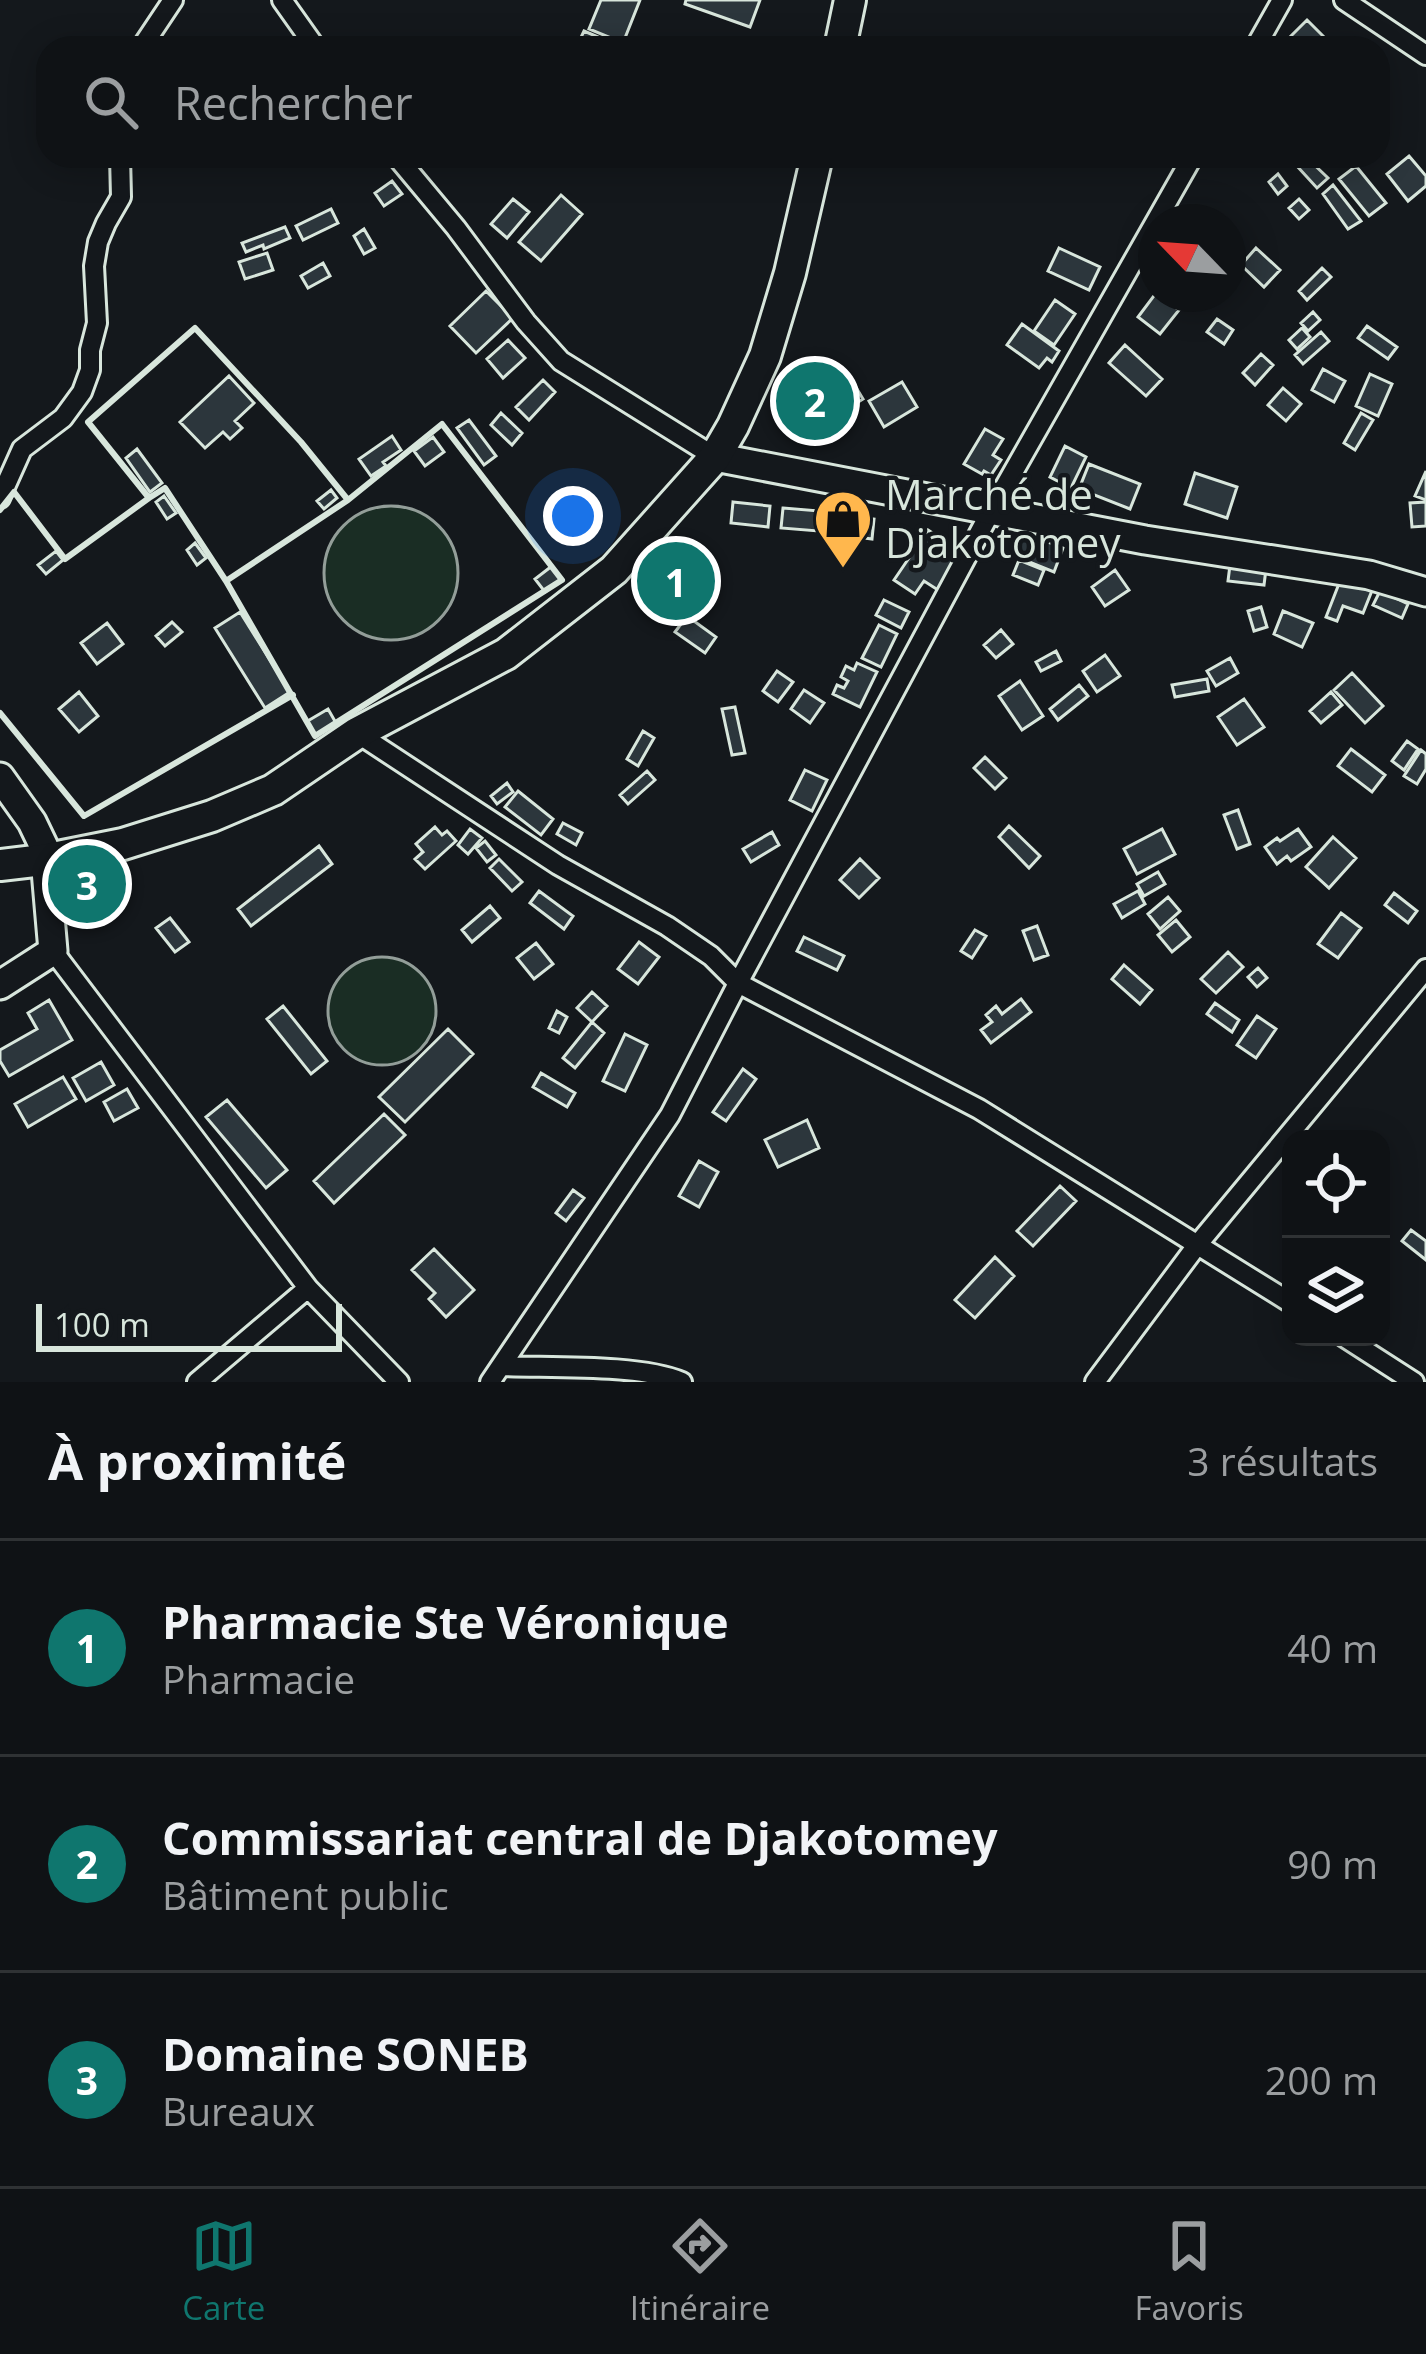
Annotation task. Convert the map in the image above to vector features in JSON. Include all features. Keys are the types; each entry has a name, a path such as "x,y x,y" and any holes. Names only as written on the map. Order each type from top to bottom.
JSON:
{"main road":[{"path":"842,36 850,0"},
{"path":"0,865 123,844 212,816 273,790 357,733 506,654 614,570 715,457 734,426 765,356 815,168"}],"street":[{"path":"149,36 173,0"},
{"path":"282,0 308,36"},
{"path":"1262,36 1282,0"},
{"path":"1344,0 1426,55"},
{"path":"0,498 22,449 63,418 82,392 97,323 94,266 98,242 121,197 120,168"},
{"path":"406,168 561,362 715,457 1145,540 1369,575 1426,592"},
{"path":"496,1374 670,1115 992,511 1186,168"},
{"path":"357,733 558,865 667,926 711,956 738,983 979,1109 1282,1298"},
{"path":"0,777 44,847 52,951 308,1288 399,1382"},
{"path":"0,986 52,951"},
{"path":"1095,1382 1198,1244 1426,969"},
{"path":"197,1382 308,1288"},
{"path":"1358,1346 1414,1382"},
{"path":"496,1374 635,1372 682,1382"}],"green space":[{"path":"391,506 417,511 438,526 453,547 458,573 453,599 438,620 417,635 391,640 365,635 344,620 329,599 324,573 329,547 344,526 365,511"},
{"path":"382,957 403,961 420,973 432,990 436,1011 432,1032 420,1049 403,1061 382,1065 361,1061 344,1049 332,1032 328,1011 332,990 344,973 361,961"}],"building":[{"path":"601,0 640,0 626,36 606,36 589,29"},
{"path":"686,0 760,0 750,27 685,4"},
{"path":"1307,20 1323,36 1291,36"},
{"path":"1409,156 1426,176 1426,186 1408,201 1387,174"},
{"path":"1299,168 1318,168 1328,178 1317,188"},
{"path":"1358,168 1386,203 1369,216 1339,179"},
{"path":"1278,174 1287,186 1278,194 1269,182"},
{"path":"392,181 402,194 384,206 375,193"},
{"path":"1333,185 1361,221 1348,229 1323,194"},
{"path":"561,195 582,214 541,261 519,242"},
{"path":"513,199 529,212 507,238 491,224"},
{"path":"1299,199 1309,210 1299,219 1289,208"},
{"path":"331,209 338,223 303,240 296,226"},
{"path":"285,227 290,238 246,252 242,243"},
{"path":"364,229 375,248 364,254 354,236"},
{"path":"1059,248 1100,267 1089,290 1048,271"},
{"path":"1256,248 1280,270 1264,287 1246,270 1246,259"},
{"path":"267,253 273,270 245,279 239,262"},
{"path":"323,263 330,276 308,288 301,276"},
{"path":"1322,268 1331,277 1307,300 1299,291"},
{"path":"486,291 513,318 476,353 450,326"},
{"path":"1055,300 1075,314 1054,345 1034,331"},
{"path":"1142,312 1177,312 1160,334 1138,317"},
{"path":"1313,312 1320,320 1308,331 1301,323"},
{"path":"1217,319 1233,330 1224,344 1207,332"},
{"path":"1022,324 1059,351 1052,362 1047,358 1039,368 1007,345"},
{"path":"1367,326 1397,347 1388,359 1358,338"},
{"path":"1302,328 1310,337 1297,349 1289,340"},
{"path":"1321,332 1329,341 1303,364 1295,355"},
{"path":"508,340 525,358 503,378 487,359"},
{"path":"1125,345 1162,379 1146,396 1109,363"},
{"path":"1261,354 1273,365 1255,385 1243,373"},
{"path":"1323,369 1345,381 1334,402 1312,390"},
{"path":"1370,374 1392,384 1378,416 1356,406"},
{"path":"229,376 254,403 235,421 242,428 230,439 223,432 205,448 180,422"},
{"path":"543,380 555,392 529,420 516,407"},
{"path":"902,382 917,407 884,427 869,401"},
{"path":"854,384 863,399 839,414 830,399"},
{"path":"1283,388 1301,404 1286,421 1268,405"},
{"path":"501,413 522,433 512,445 491,425"},
{"path":"1361,413 1373,420 1355,450 1344,443"},
{"path":"469,420 496,456 484,465 457,428"},
{"path":"985,429 1003,439 993,455 1001,460 991,475 964,464"},
{"path":"392,436 401,450 371,476 359,459"},
{"path":"433,437 444,452 425,466 414,451"},
{"path":"1065,446 1086,457 1071,488 1050,477"},
{"path":"137,449 162,483 150,492 126,458"},
{"path":"1089,464 1140,484 1130,509 1079,489"},
{"path":"1426,471 1426,500 1415,496"},
{"path":"1195,473 1237,487 1227,518 1185,504"},
{"path":"331,490 337,498 324,509 317,501"},
{"path":"164,496 176,513 167,519 156,502"},
{"path":"733,502 770,506 768,527 731,523"},
{"path":"1426,502 1426,526 1412,527 1410,503"},
{"path":"783,508 820,511 818,531 781,528"},
{"path":"836,515 874,519 872,539 834,534"},
{"path":"928,530 963,553 938,590 924,581 915,594 894,580"},
{"path":"1020,535 1063,548 1054,572 1012,555"},
{"path":"195,543 206,558 197,565 187,550"},
{"path":"56,551 63,560 46,574 38,565"},
{"path":"1019,560 1044,570 1038,585 1013,575"},
{"path":"1230,565 1266,569 1264,585 1228,581"},
{"path":"552,566 562,580 545,592 535,579"},
{"path":"1115,570 1129,590 1105,606 1092,587"},
{"path":"1342,576 1373,588 1363,613 1343,606 1337,621 1326,617"},
{"path":"1380,591 1408,604 1402,618 1373,605"},
{"path":"884,600 909,612 901,628 876,615"},
{"path":"1261,607 1267,627 1254,631 1248,611"},
{"path":"1283,611 1313,623 1302,647 1274,634"},
{"path":"240,612 290,692 265,708 215,628"},
{"path":"687,616 716,637 705,653 675,632"},
{"path":"172,622 182,632 165,646 156,636"},
{"path":"107,623 123,644 97,664 81,643"},
{"path":"879,625 897,634 881,667 862,658"},
{"path":"1001,630 1013,644 996,658 984,645"},
{"path":"1056,651 1061,661 1041,671 1036,662"},
{"path":"1105,655 1120,676 1097,692 1083,671"},
{"path":"1230,658 1238,673 1216,686 1207,671"},
{"path":"857,663 877,672 860,707 833,694 837,685 844,688 848,681 841,677 846,666 854,670"},
{"path":"777,671 793,682 778,702 763,691"},
{"path":"1352,673 1383,706 1365,723 1334,690"},
{"path":"1207,679 1209,691 1175,697 1172,685"},
{"path":"1020,681 1043,716 1022,730 999,696"},
{"path":"1079,685 1088,696 1058,720 1050,709"},
{"path":"804,690 824,703 810,723 791,709"},
{"path":"79,692 98,716 79,732 59,709"},
{"path":"1331,692 1342,705 1321,723 1310,711"},
{"path":"1244,699 1264,727 1237,745 1218,717"},
{"path":"735,707 745,753 732,755 722,709"},
{"path":"328,709 336,723 315,736 306,722"},
{"path":"643,731 654,738 638,766 627,759"},
{"path":"1407,741 1418,749 1404,770 1392,761"},
{"path":"1351,749 1385,775 1372,792 1338,766"},
{"path":"1421,750 1426,754 1426,769 1417,784 1404,776"},
{"path":"985,757 1006,778 995,789 974,768"},
{"path":"805,770 827,780 812,811 790,800"},
{"path":"647,771 655,780 628,804 620,795"},
{"path":"507,783 513,792 497,804 491,796"},
{"path":"518,791 553,819 541,835 505,807"},
{"path":"1238,810 1250,844 1237,849 1224,815"},
{"path":"563,823 582,833 576,845 557,834"},
{"path":"1009,826 1040,856 1029,868 999,837"},
{"path":"435,827 456,841 425,869 415,859 423,852 416,844"},
{"path":"470,829 482,838 468,854 458,845"},
{"path":"1162,829 1175,854 1137,874 1124,849"},
{"path":"1298,829 1311,847 1277,864 1265,847"},
{"path":"772,832 779,845 751,862 743,849"},
{"path":"1333,837 1356,858 1329,888 1306,867"},
{"path":"485,841 496,855 487,862 476,848"},
{"path":"319,846 332,864 251,926 238,909"},
{"path":"499,859 522,882 512,891 490,868"},
{"path":"860,859 879,878 859,898 840,880"},
{"path":"1158,872 1165,884 1144,896 1137,884"},
{"path":"539,891 573,916 564,929 530,903"},
{"path":"1138,891 1145,904 1122,918 1114,904"},
{"path":"1394,893 1417,911 1408,923 1385,905"},
{"path":"1168,897 1180,911 1160,929 1148,914"},
{"path":"490,906 500,918 472,942 462,930"},
{"path":"1341,913 1361,928 1338,958 1318,944"},
{"path":"170,918 189,942 175,952 156,928"},
{"path":"1176,920 1190,937 1172,952 1158,935"},
{"path":"1037,926 1048,955 1034,960 1023,931"},
{"path":"975,930 986,936 972,958 961,951"},
{"path":"804,937 844,956 837,970 797,951"},
{"path":"639,942 659,957 638,984 618,969"},
{"path":"536,943 553,964 534,979 517,958"},
{"path":"1228,952 1243,967 1216,993 1201,979"},
{"path":"1124,965 1152,990 1140,1004 1112,979"},
{"path":"1258,968 1267,978 1257,987 1248,977"},
{"path":"592,992 607,1006 592,1022 577,1008"},
{"path":"1021,999 1031,1012 991,1043 981,1030 992,1022 986,1015 996,1006 1002,1014"},
{"path":"49,1000 72,1040 9,1076 0,1050 37,1029 28,1013"},
{"path":"1215,1003 1239,1020 1232,1032 1207,1014"},
{"path":"283,1006 327,1061 311,1074 267,1019"},
{"path":"557,1011 567,1017 559,1033 549,1028"},
{"path":"1257,1016 1276,1029 1256,1058 1237,1045"},
{"path":"592,1022 604,1033 575,1068 563,1058"},
{"path":"448,1029 473,1054 405,1122 379,1097"},
{"path":"625,1034 647,1045 625,1091 603,1081"},
{"path":"101,1062 114,1085 86,1101 73,1078"},
{"path":"743,1069 756,1079 726,1121 713,1112"},
{"path":"541,1073 575,1093 567,1107 533,1087"},
{"path":"63,1077 76,1099 28,1127 15,1104"},
{"path":"127,1089 138,1108 114,1121 104,1102"},
{"path":"227,1100 287,1170 266,1188 206,1117"},
{"path":"384,1114 405,1135 334,1203 314,1181"},
{"path":"807,1120 819,1148 778,1167 765,1140"},
{"path":"699,1161 718,1172 699,1207 679,1196"},
{"path":"1060,1186 1076,1201 1033,1246 1017,1231"},
{"path":"573,1190 584,1198 566,1221 556,1213"},
{"path":"1411,1230 1426,1241 1426,1260 1402,1241"},
{"path":"434,1249 474,1290 446,1317 429,1299 435,1293 412,1270"},
{"path":"995,1257 1014,1276 975,1318 955,1300"}],"wall":[{"path":"195,328 348,500 442,424 562,580 315,736 226,581 165,488 149,498 88,422 195,328"},
{"path":"0,510 14,492 65,559 149,498"},
{"path":"226,581 348,500"},
{"path":"0,713 84,816 293,695"}],"place":[{"name":"Commissariat central de Djakotomey","path":"815,401"},
{"name":"Marché de Djakotomey","path":"843,570"},
{"name":"Pharmacie Ste Véronique","path":"676,581"},
{"name":"Domaine SONEB","path":"87,884"}]}
